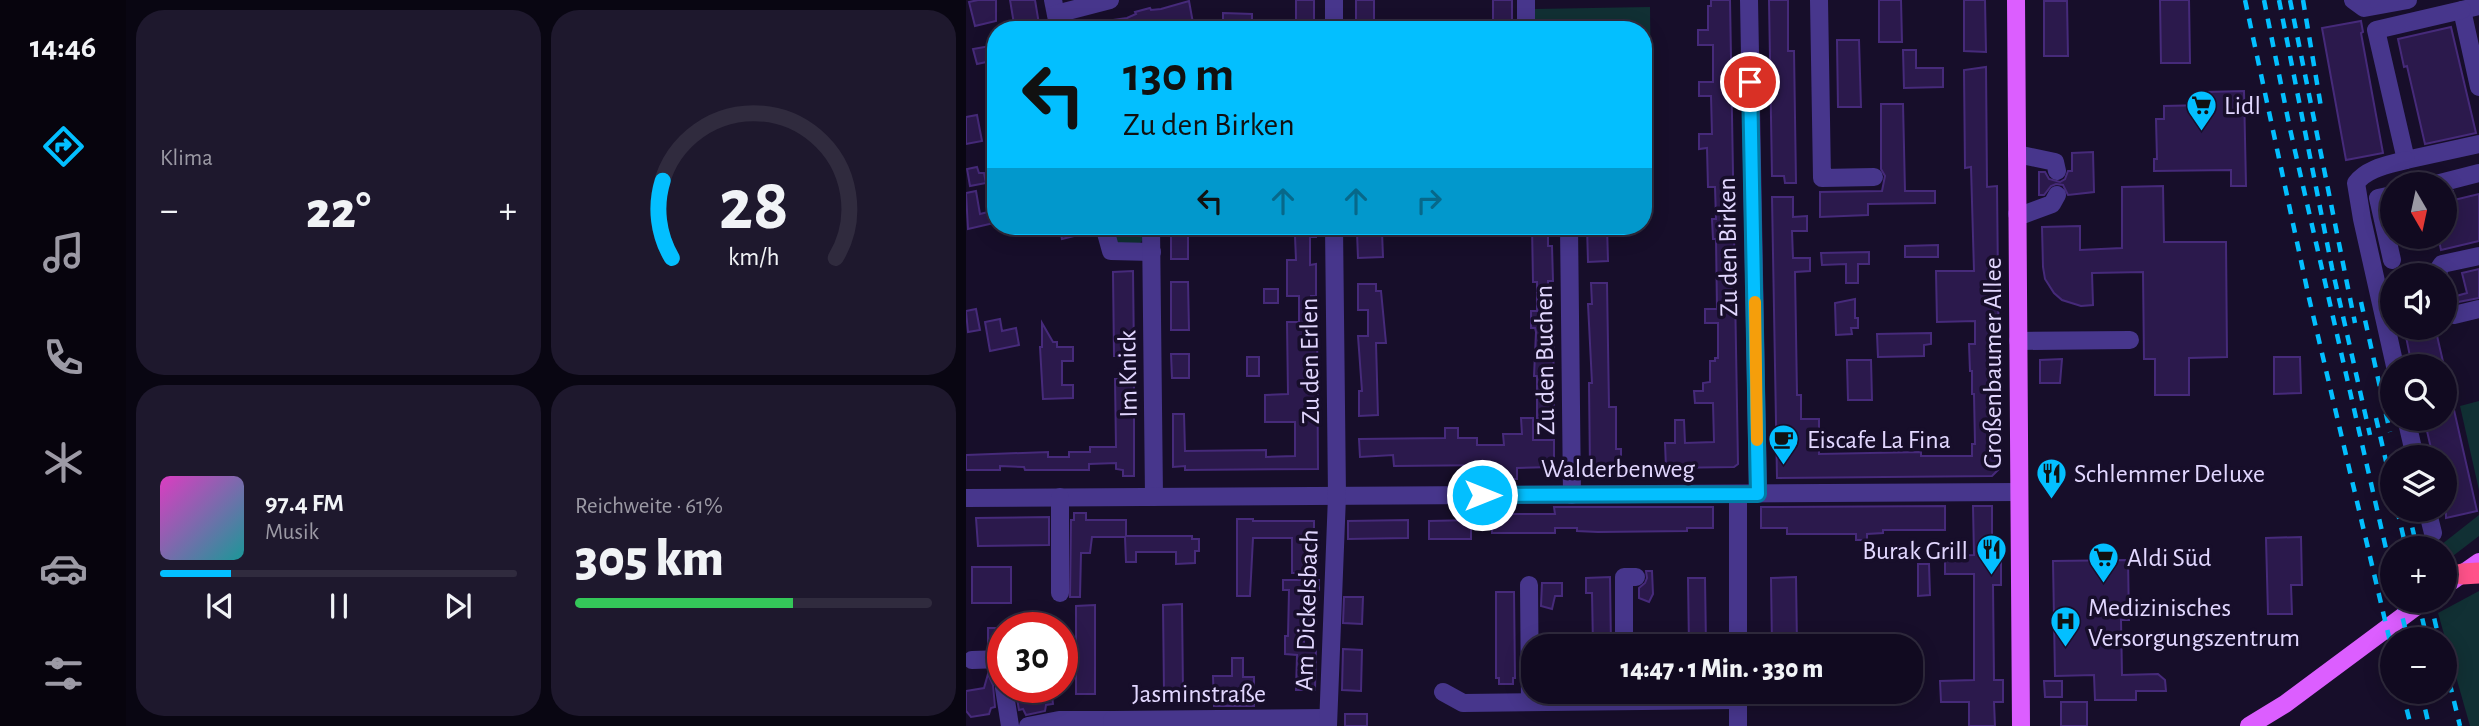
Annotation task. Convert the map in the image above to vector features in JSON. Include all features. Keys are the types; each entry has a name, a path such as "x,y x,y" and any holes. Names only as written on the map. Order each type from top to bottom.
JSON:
{"main road":[{"name":"Großenbaumer Allee","path":"2015,0 2021,726"},
{"path":"2249,726 2285,704 2408,613"}],"street":[{"path":"1056,14 1110,0"},
{"path":"1334,0 1334,21"},
{"path":"1526,0 1526,21"},
{"name":"Zu den Birken","path":"1749,0 1758,494"},
{"path":"1819,0 1822,178 1874,177"},
{"path":"2353,0 2364,8 2408,0"},
{"path":"2406,160 2376,30 2470,8 2479,87"},
{"path":"2392,354 2361,219 2356,183 2377,168 2479,144"},
{"path":"2017,153 2054,162 2057,171"},
{"path":"2457,179 2479,173"},
{"path":"2017,214 2025,214 2052,204 2057,195"},
{"path":"1107,235 1111,251 1152,252"},
{"name":"Im Knick","path":"1152,235 1154,497"},
{"name":"Zu den Erlen","path":"1334,235 1337,496"},
{"name":"Zu den Buchen","path":"1569,235 1573,495"},
{"path":"2390,249 2392,260"},
{"path":"2447,263 2479,256"},
{"path":"2457,314 2479,309"},
{"path":"2018,341 2130,340"},
{"name":"Walderbenweg","path":"966,498 2019,492"},
{"path":"1738,494 1738,634"},
{"name":"Am Dickelsbach","path":"1328,722 1337,496"},
{"path":"1060,497 1060,593"},
{"path":"2430,522 2433,533"},
{"path":"1624,634 1624,577 1636,577"},
{"path":"1529,585 1529,634"},
{"path":"972,660 987,659"},
{"path":"1443,692 1463,703 1521,702"},
{"path":"1006,703 1010,726"},
{"path":"1738,704 1738,726"},
{"name":"Jasminstraße","path":"1028,726 1059,720 1112,723 1328,722"}],"green space":[{"path":"1650,7 1650,21 1533,21 1533,9"},
{"path":"1113,235 1145,235 1140,244 1120,246"},
{"path":"2479,401 2479,490 2460,406"},
{"path":"2479,515 2479,536 2457,553 2457,536 2452,536"},
{"path":"2479,591 2479,726 2470,726 2457,680 2457,627 2442,627 2438,613 2457,613 2457,603"}],"building":[{"path":"996,0 996,21 975,26 969,2"},
{"path":"1010,0 1035,0 1038,21 1014,21"},
{"path":"1296,0 1314,0 1314,21 1296,21"},
{"path":"1356,0 1374,0 1374,21 1356,21"},
{"path":"1493,0 1512,0 1512,21 1493,21"},
{"path":"1711,0 1730,0 1738,464 1734,467 1666,468 1665,443 1675,443 1675,420 1684,420 1685,443 1714,442 1713,403 1695,403 1694,391 1703,391 1703,383 1710,382 1710,361 1718,358 1718,323 1705,323 1705,309 1717,309 1716,239 1713,239 1712,219 1716,219 1715,187 1708,187 1707,148 1699,149 1699,134 1712,134 1711,96 1699,96 1699,82 1713,82 1713,45 1698,45 1698,30 1708,30 1708,6 1711,6"},
{"path":"1769,0 1788,0 1788,51 1794,51 1796,183 1785,183 1784,176 1772,176"},
{"path":"1879,0 1901,0 1902,42 1879,42"},
{"path":"1964,0 1985,0 1986,52 1964,51"},
{"path":"2160,0 2189,0 2190,63 2161,63"},
{"path":"1189,1 1193,21 1105,21 1127,18 1136,14 1135,12 1150,8 1161,9"},
{"path":"2044,1 2067,1 2068,56 2044,56"},
{"path":"1223,13 1252,14 1252,21 1223,21"},
{"path":"2361,21 2383,153 2346,160 2322,28"},
{"path":"2451,27 2476,133 2425,144 2398,39"},
{"path":"1837,40 1859,40 1861,107 1838,107"},
{"path":"987,47 987,62 977,64 973,49"},
{"path":"1903,50 1916,50 1916,68 1943,68 1943,87 1904,88"},
{"path":"1986,67 1987,187 1997,186 2000,468 1992,476 1777,478 1772,197 1793,197 1793,217 1807,216 1807,231 1792,231 1793,258 1810,258 1810,271 1795,272 1797,395 1801,395 1801,419 1819,419 1819,454 1921,452 1921,456 1972,456 1972,444 1975,444 1974,394 1969,344 1975,344 1975,321 1937,322 1936,271 1974,271 1971,167 1965,168 1964,70"},
{"name":"Lidl","path":"2244,91 2246,186 2231,186 2231,170 2154,171 2154,159 2157,159 2156,119 2164,119 2164,106 2206,105 2206,92"},
{"path":"1881,104 1903,104 1905,191 1935,191 1935,203 1868,204 1868,215 1820,217 1820,192 1882,191 1885,176 1881,169"},
{"path":"977,115 982,141 966,144 966,117"},
{"path":"2093,152 2094,192 2068,195 2063,185 2056,184 2044,195 2039,195 2039,172 2045,172 2049,179 2060,182 2065,179 2068,171 2072,171 2072,153"},
{"path":"977,167 979,173 984,173 986,183 970,186 967,169"},
{"path":"2163,186 2164,242 2226,242 2227,357 2189,358 2189,395 2155,395 2155,359 2144,359 2143,272 2092,273 2093,305 2081,306 2062,300 2054,293 2045,279 2043,267 2042,227 2080,226 2080,250 2122,248 2122,187"},
{"path":"976,191 980,214 987,212 987,225 968,229 966,193"},
{"path":"2479,194 2479,241 2457,246 2457,199"},
{"path":"1061,235 1078,235 1062,239"},
{"path":"1171,235 1188,235 1188,259 1171,259"},
{"path":"1316,235 1310,237 1310,265 1316,264 1316,296 1311,296 1311,317 1317,317 1318,469 1185,470 1185,466 1173,467 1173,414 1184,414 1185,451 1266,450 1266,457 1295,456 1295,422 1265,422 1265,395 1288,394 1287,322 1299,322 1299,296 1287,296 1287,260 1296,260 1295,236"},
{"path":"1357,235 1382,235 1383,257 1358,258"},
{"path":"1532,235 1548,235 1548,246 1552,246 1553,281 1548,281 1549,310 1553,310 1554,418 1537,418 1537,376 1534,376 1536,332 1535,328 1531,328 1531,311 1537,311 1537,282 1533,282"},
{"path":"1587,235 1607,235 1608,261 1588,262"},
{"path":"1938,245 1938,257 1905,257 1905,246"},
{"path":"1869,252 1869,264 1858,264 1858,283 1846,283 1846,264 1822,265 1821,253"},
{"path":"2479,269 2479,298 2458,302 2457,296 2467,293 2462,273"},
{"path":"1133,271 1134,356 1114,356 1113,272"},
{"path":"1171,282 1188,282 1189,330 1171,330"},
{"path":"1591,283 1607,283 1609,407 1616,407 1616,449 1621,449 1621,467 1590,468 1589,383 1592,383 1588,304 1592,304"},
{"path":"1358,284 1376,284 1376,291 1381,291 1386,343 1376,343 1378,415 1359,416 1359,391 1362,391 1358,336 1368,336 1368,310 1358,310"},
{"path":"1264,289 1278,289 1278,303 1264,303"},
{"path":"1855,299 1858,328 1851,328 1852,334 1836,335 1835,303"},
{"path":"976,309 980,330 968,332 966,311"},
{"path":"1000,319 1002,331 1016,328 1019,345 990,351 985,322"},
{"path":"1042,323 1053,342 1057,342 1057,347 1073,347 1073,361 1062,361 1062,385 1073,385 1073,398 1043,399 1040,347"},
{"path":"1931,333 1931,344 1924,345 1924,356 1878,357 1877,334"},
{"path":"2407,340 2438,340 2441,354 2410,354"},
{"path":"1171,354 1189,354 1189,378 1172,378"},
{"path":"1247,357 1259,357 1259,376 1247,376"},
{"path":"2274,357 2300,357 2301,393 2274,394"},
{"path":"2062,359 2060,383 2040,383 2040,360"},
{"path":"1847,360 1871,360 1872,400 1848,400"},
{"path":"1115,379 1134,379 1134,476 1123,476 1123,470 1116,469 1116,463 1089,464 1089,470 1025,470 1024,467 1000,466 1000,470 966,470 966,455 1048,452 1048,457 1069,457 1069,452 1090,452 1090,447 1116,447"},
{"path":"1521,418 1533,418 1533,440 1554,440 1554,464 1551,464 1551,467 1517,468 1517,479 1495,479 1495,465 1394,466 1393,455 1360,457 1359,439 1445,438 1445,428 1458,428 1458,438 1477,438 1477,445 1504,445 1503,434 1522,434"},
{"path":"2457,423 2477,511 2457,516 2457,445 2430,445 2427,431 2457,431"},
{"path":"1945,506 1945,530 1883,530 1883,533 1867,534 1867,540 1856,540 1856,534 1787,534 1787,528 1761,528 1761,507"},
{"path":"1973,506 1992,506 1992,543 2001,542 2001,585 1993,585 1994,680 2003,680 2003,702 1994,702 1995,726 1969,726 1969,702 1941,702 1940,681 1974,680 1974,574 1945,574 1945,556 1974,555"},
{"path":"1554,507 1713,507 1713,528 1598,532 1555,528 1555,533 1492,533 1492,514 1555,514"},
{"path":"1074,513 1086,513 1086,520 1126,520 1126,536 1192,536 1192,539 1199,539 1195,563 1176,564 1176,552 1136,552 1136,562 1126,562 1125,537 1092,537 1090,553 1081,553 1080,597 1070,597 1071,520 1074,520"},
{"path":"1049,517 1049,545 978,546 976,518"},
{"path":"1237,519 1314,521 1317,573 1292,573 1292,538 1253,538 1250,596 1237,596"},
{"path":"1408,520 1408,538 1348,539 1348,521"},
{"path":"1471,520 1471,539 1429,539 1429,521"},
{"path":"2301,537 2302,585 2291,585 2292,614 2268,614 2266,538"},
{"path":"2128,560 2129,620 2121,620 2122,675 2158,674 2165,680 2166,691 2136,691 2136,700 2095,700 2094,675 2055,676 2053,561"},
{"path":"1918,564 1929,564 1930,595 1918,596"},
{"path":"972,567 1011,567 1011,603 972,603"},
{"path":"1646,571 1652,571 1653,594 1649,602 1639,598 1639,588 1647,578"},
{"path":"1610,577 1611,634 1593,634 1592,593 1586,593 1586,578"},
{"path":"1796,577 1797,634 1772,634 1771,578"},
{"path":"1688,578 1705,578 1706,634 1689,634"},
{"path":"1283,580 1319,580 1319,590 1302,590 1302,596 1317,597 1316,624 1304,623 1304,649 1316,649 1315,690 1296,690 1297,655 1285,654 1289,590 1283,590"},
{"path":"1542,583 1562,583 1562,596 1555,596 1552,609 1541,606"},
{"path":"1496,592 1514,592 1513,684 1499,684 1499,678 1496,678"},
{"path":"1344,597 1363,597 1362,624 1343,623"},
{"path":"1182,604 1183,693 1164,693 1163,605"},
{"path":"1095,605 1095,694 1078,694 1076,606"},
{"path":"1343,649 1362,650 1361,691 1342,690"},
{"path":"1232,658 1243,658 1243,677 1254,677 1254,706 1214,706 1213,676 1232,676"},
{"path":"987,678 987,703 995,703 995,707 991,708 989,714 971,717 966,711 966,691 984,688"},
{"path":"2044,681 2062,681 2062,697 2045,697"},
{"path":"2061,702 2087,702 2087,726 2061,726"},
{"path":"1018,703 1053,703 1046,705 1045,711 1026,715 1023,709 1019,710"},
{"path":"1345,714 1367,714 1367,726 1345,726"}],"railway":[{"path":"2245,0 2309,298 2387,627"},
{"path":"2264,0 2290,129 2383,536"},
{"path":"2279,0 2332,268 2370,435"},
{"path":"2290,0 2355,323"},
{"path":"2303,0 2321,107"},
{"path":"2361,302 2390,432"},
{"path":"2376,418 2382,445"},
{"path":"2400,522 2403,536"},
{"path":"2411,522 2414,536"},
{"path":"2401,613 2405,627"},
{"path":"2421,613 2424,627"},
{"path":"2433,613 2436,627"},
{"path":"2405,704 2411,726"},
{"path":"2424,704 2429,726"},
{"path":"2455,704 2460,726"}],"slow traffic":[{"path":"1755,302 1757,440"}],"place":[{"name":"Lidl","path":"2201,132"},
{"name":"Eiscafe La Fina","path":"1784,466"},
{"name":"Schlemmer Deluxe","path":"2051,500"},
{"name":"Burak Grill","path":"1991,577"},
{"name":"Aldi Süd","path":"2104,584"},
{"name":"Medizinisches Versorgungszentrum","path":"2065,649"}],"route":[{"path":"1482,495 1758,494 1750,82"}]}
